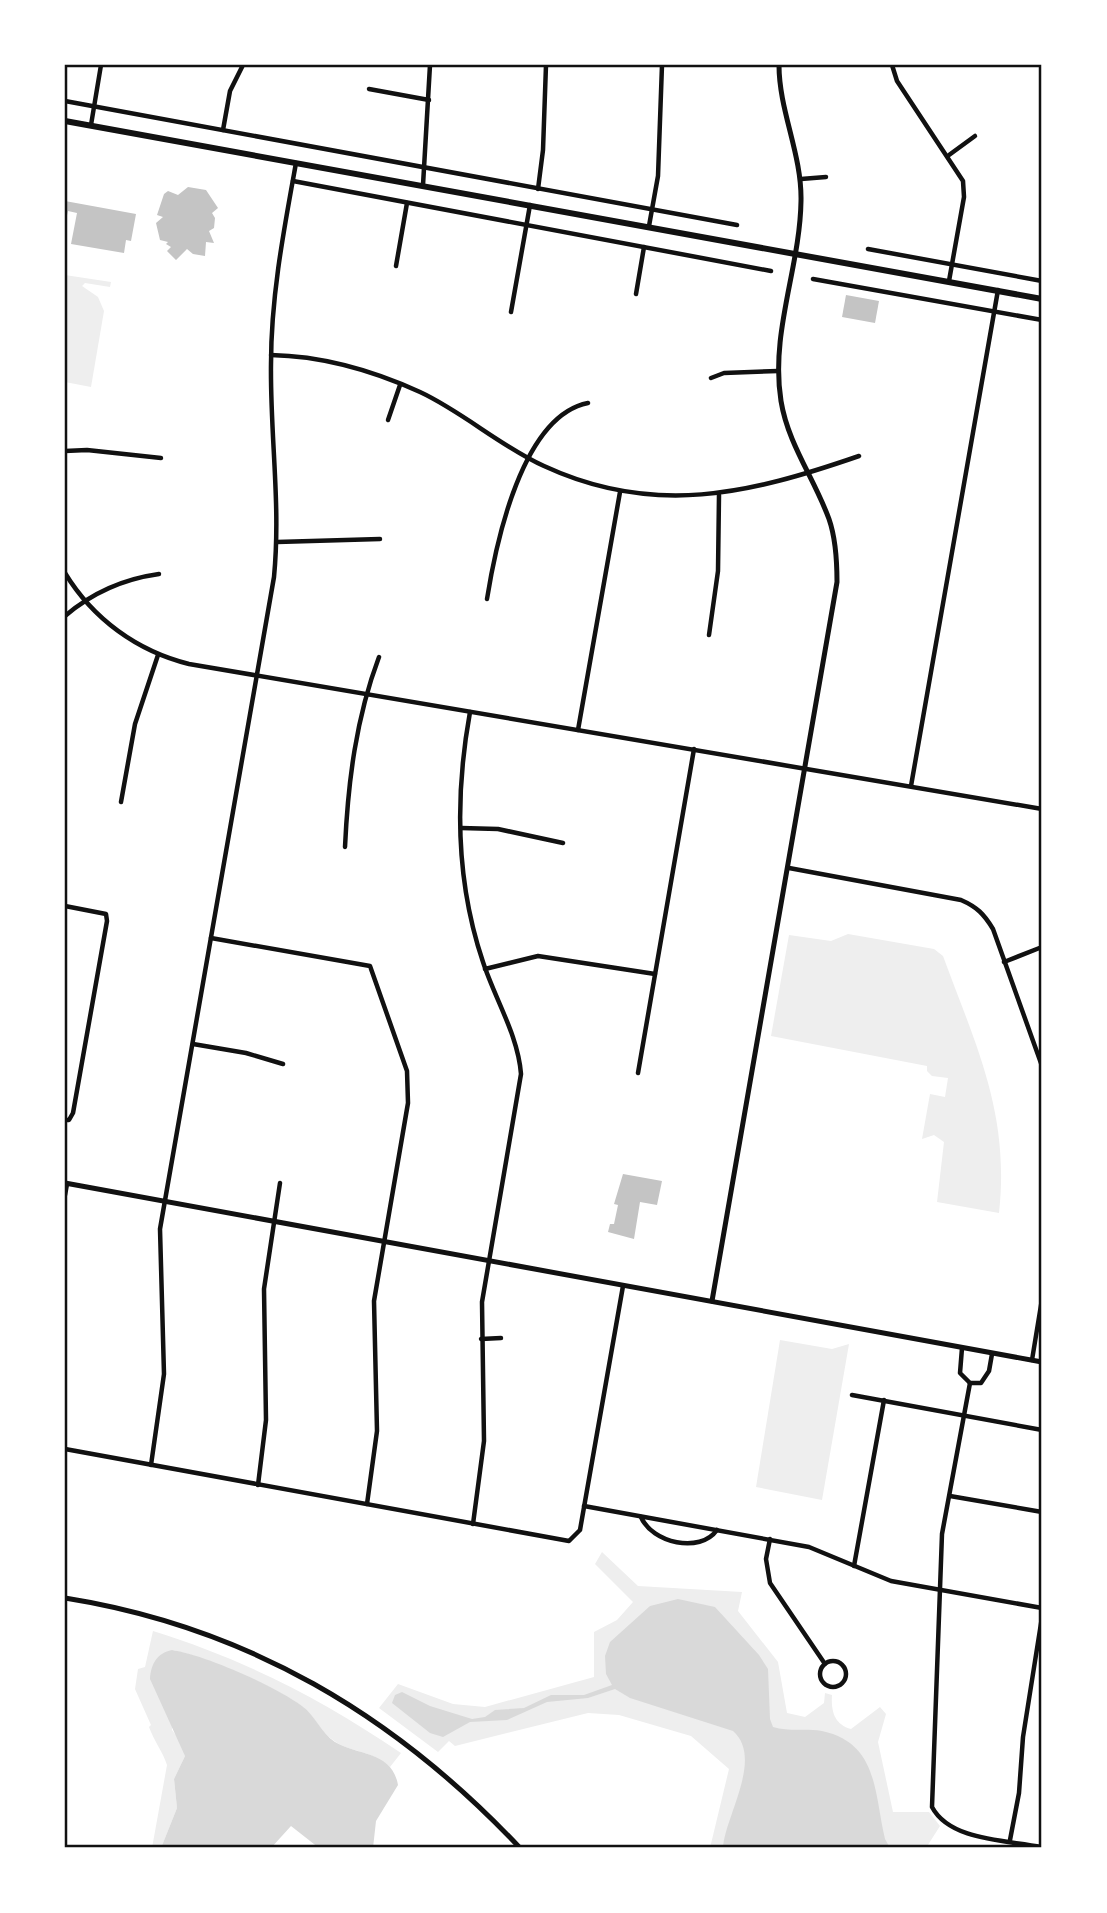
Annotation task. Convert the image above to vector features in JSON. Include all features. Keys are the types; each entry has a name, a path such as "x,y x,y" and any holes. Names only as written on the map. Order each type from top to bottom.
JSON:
{"main road":[{"path":"65,121 297,161 1042,299"}],"street":[{"path":"91,125 101,65"},
{"path":"223,130 230,90 243,65"},
{"path":"423,185 430,65"},
{"path":"538,188 543,150 546,65"},
{"path":"649,226 658,176 662,65"},
{"path":"712,1301 837,582 837,555 830,522 791,439 782,409 778,371 780,335 801,212 801,179 779,65"},
{"path":"892,65 897,81 961,173 964,189 949,281"},
{"path":"369,89 429,100"},
{"path":"65,101 737,225"},
{"path":"948,155 975,136"},
{"path":"151,1465 164,1374 159,1245 257,677 277,542 278,471 271,355 277,276 297,161"},
{"path":"801,179 826,177"},
{"path":"293,181 771,271"},
{"path":"396,265 407,203"},
{"path":"511,312 530,204"},
{"path":"636,293 644,247"},
{"path":"868,249 1042,281"},
{"path":"813,279 1042,320"},
{"path":"911,786 998,290"},
{"path":"271,355 316,358 400,385 430,398 531,458 589,484 620,492 667,497 719,495 859,456"},
{"path":"711,377 723,373 778,371"},
{"path":"388,421 400,385"},
{"path":"487,599 504,516 531,458 562,415 575,406 589,403"},
{"path":"65,452 88,450 161,458"},
{"path":"578,730 620,492"},
{"path":"709,635 718,570 719,495"},
{"path":"277,542 380,539"},
{"path":"65,573 84,600 121,634 158,655 189,664 1042,809"},
{"path":"65,616 84,600 112,585 159,574"},
{"path":"121,802 135,724 158,655"},
{"path":"345,847 350,774 365,695 379,657"},
{"path":"470,712 463,757 461,828 465,887 485,969 517,1050 520,1074 482,1302 484,1441 473,1524"},
{"path":"638,1073 694,749"},
{"path":"461,828 498,829 563,844"},
{"path":"789,868 961,900 983,914 1041,1056 1042,1066"},
{"path":"65,906 106,914 76,1099 67,1120"},
{"path":"211,937 370,966 407,1071 409,1087 374,1301 377,1431 367,1504"},
{"path":"1004,962 1042,947"},
{"path":"485,969 528,956 545,956 655,974"},
{"path":"193,1044 246,1053 284,1064"},
{"path":"258,1485 266,1420 264,1289 280,1183"},
{"path":"65,1195 66,1184 1042,1362"},
{"path":"65,1449 564,1541 574,1539 580,1530 623,1286"},
{"path":"1032,1360 1042,1299"},
{"path":"481,1339 502,1338"},
{"path":"962,1348 960,1373 970,1383 981,1383 985,1379 992,1354"},
{"path":"970,1383 942,1534 930,1795 937,1817 949,1827 1041,1847"},
{"path":"852,1395 1042,1430"},
{"path":"854,1566 884,1400"},
{"path":"950,1496 1042,1512"},
{"path":"584,1506 819,1549 891,1581 1042,1608"},
{"path":"641,1516 645,1525 670,1540 698,1542 711,1538 717,1530"},
{"path":"770,1539 766,1559 770,1583 825,1664"},
{"path":"65,1598 174,1625 302,1675 393,1731 468,1795 520,1848"},
{"path":"1010,1840 1019,1793 1026,1713 1042,1617"},
{"path":"833,1660 839,1662 846,1673 845,1680 829,1687 820,1675 820,1669 825,1664 833,1660"}],"shaded area":[{"path":"65,275 111,282 110,287 85,283 82,286 98,297 104,311 91,387 65,382"},
{"path":"848,934 934,949 943,956 978,1050 995,1111 1000,1143 999,1213 937,1202 944,1142 934,1135 922,1139 930,1094 945,1097 948,1078 932,1076 927,1071 927,1066 771,1036 789,935 831,941"},
{"path":"780,1340 832,1349 849,1344 822,1500 756,1487"},
{"path":"602,1552 638,1586 742,1592 738,1611 778,1662 787,1713 805,1717 824,1703 825,1693 832,1695 833,1711 837,1720 851,1729 880,1707 886,1714 878,1742 893,1812 929,1812 940,1826 926,1848 710,1848 729,1769 691,1736 619,1715 588,1713 455,1746 449,1741 438,1752 379,1708 398,1684 453,1704 485,1707 594,1677 594,1632 617,1620 633,1602 595,1564"},
{"path":"678,1599 715,1607 759,1655 768,1669 770,1719 773,1727 822,1731 840,1737 854,1746 864,1758 870,1772 885,1839 890,1848 723,1848 744,1771 742,1742 733,1731 630,1698 615,1689 588,1698 547,1702 507,1720 470,1722 443,1737 430,1733 392,1703 395,1695 402,1692 430,1706 472,1719 485,1717 495,1710 524,1708 551,1695 584,1695 612,1685 606,1674 605,1656 610,1642 650,1606"},
{"path":"153,1631 219,1654 281,1682 342,1715 401,1753 390,1767 375,1757 333,1740 304,1708 279,1692 220,1665 172,1650 172,1730 183,1745 185,1756 174,1779 177,1808 161,1848 152,1848 167,1765 135,1689 138,1669 145,1667"},
{"path":"172,1650 239,1672 290,1698 307,1710 335,1742 382,1760 389,1766 398,1785 376,1821 373,1848 319,1848 291,1826 271,1848 161,1848 177,1808 174,1779 185,1756 150,1679 156,1660"}],"building":[{"path":"188,187 206,190 218,208 212,213 215,218 214,228 209,231 214,243 206,242 205,256 193,254 187,249 176,260 167,251 171,247 166,244 168,242 160,240 156,223 163,217 157,215 164,194 168,191 178,195"},
{"path":"65,201 136,214 131,241 126,240 124,253 71,244 77,213 68,211 65,224"},
{"path":"846,295 879,301 875,323 842,317"},
{"path":"623,1174 662,1181 657,1205 640,1202 634,1239 608,1232 610,1224 614,1224 618,1205 614,1204"}]}
